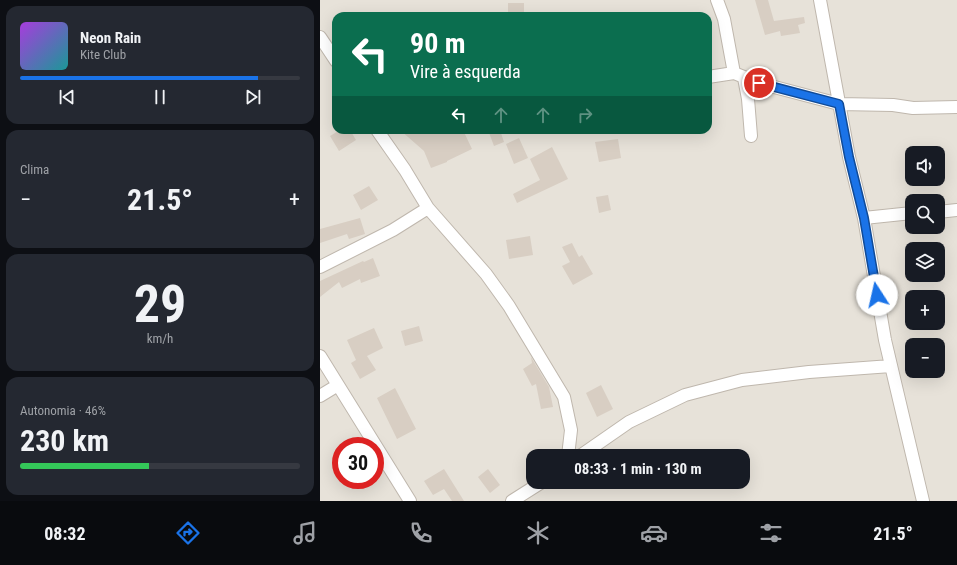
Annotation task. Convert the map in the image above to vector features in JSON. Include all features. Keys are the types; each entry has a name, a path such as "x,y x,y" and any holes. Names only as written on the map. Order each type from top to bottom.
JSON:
{"street":[{"path":"718,0 739,75 748,99 752,136"},
{"path":"820,0 849,157 864,218 884,333 923,501"},
{"path":"320,37 332,46"},
{"path":"712,77 739,75 759,83 839,104 893,105 913,108 956,110"},
{"path":"380,134 405,170 428,208 486,274 509,306 564,397 571,430 569,449"},
{"path":"320,268 393,230 428,208"},
{"path":"945,211 957,210"},
{"path":"864,218 905,214"},
{"path":"320,356 410,501"},
{"path":"590,449 629,422 685,395 742,380 809,372 891,366"},
{"path":"320,396 338,385"},
{"path":"519,500 533,489"}],"shaded area":[{"path":"320,0 957,0 957,501 320,501"}],"building":[{"path":"755,0 768,0 774,21 804,17 805,23 798,25 800,33 781,36 780,31 765,35"},
{"path":"508,3 524,3 524,12 508,12"},
{"path":"333,134 352,134 356,140 339,151 330,136"},
{"path":"405,134 465,134 472,149 447,162 431,168 424,151"},
{"path":"490,134 501,134 504,142 494,146"},
{"path":"519,138 528,158 514,164 506,144"},
{"path":"618,139 621,158 599,162 595,142"},
{"path":"552,147 568,179 517,203 513,194 540,180 530,159"},
{"path":"369,186 378,200 361,210 353,195"},
{"path":"608,195 611,210 599,213 596,197"},
{"path":"360,218 365,234 349,239 347,234 320,243 320,229"},
{"path":"530,236 533,255 509,259 506,240"},
{"path":"572,243 579,257 582,255 593,274 573,285 562,266 570,262 562,247"},
{"path":"373,258 380,276 361,283 360,279 342,288 339,282 320,297 320,281 363,261 364,262"},
{"path":"419,326 423,341 405,346 401,331"},
{"path":"374,328 383,348 367,356 376,370 360,379 351,363 356,360 347,340"},
{"path":"531,357 549,387 553,407 541,409 536,384 532,386 523,369 532,363"},
{"path":"601,385 613,409 597,417 586,393"},
{"path":"395,388 416,429 397,439 377,398"},
{"path":"444,469 464,501 452,501 444,489 433,495 424,481"},
{"path":"488,469 500,485 490,493 478,477"}],"route":[{"path":"759,83 839,104 849,157 864,218 877,295"}]}
